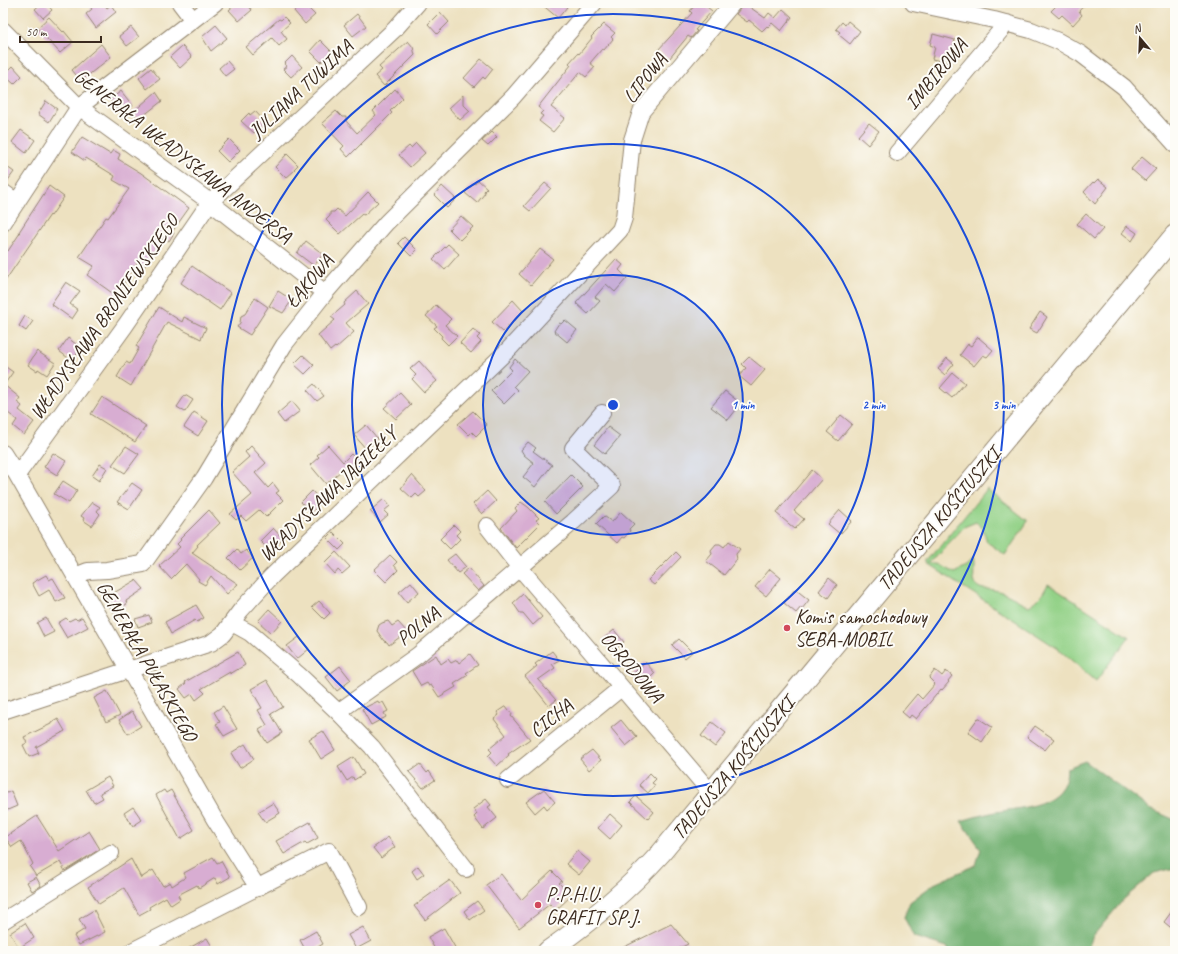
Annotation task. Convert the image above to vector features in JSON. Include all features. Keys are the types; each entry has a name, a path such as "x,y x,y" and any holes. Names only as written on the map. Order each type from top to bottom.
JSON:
{"main road":[{"name":"TADEUSZA KOŚCIUSZKI","path":"548,951 598,915 643,874 712,794 1175,235"}],"street":[{"path":"180,3 193,20"},
{"path":"3,223 79,107 215,3"},
{"name":"JULIANA TUWIMA","path":"210,202 395,29 418,3"},
{"name":"ŁĄKOWA","path":"75,576 88,571 107,570 143,564 204,478 284,345 325,292 386,223 513,97 594,3"},
{"name":"LIPOWA","path":"624,218 632,140 641,112 733,3"},
{"path":"913,3 978,9 1006,23 1038,32 1058,41 1081,54 1124,87 1175,144"},
{"name":"IMBIROWA","path":"897,153 1006,23"},
{"name":"GENERAŁA WŁADYSŁAWA ANDERSA","path":"3,30 79,107 210,202 325,292"},
{"path":"3,192 17,202"},
{"name":"WŁADYSŁAWA BRONIEWSKIEGO","path":"17,475 125,326 210,202"},
{"name":"WŁADYSŁAWA JAGIEŁŁY","path":"3,711 211,643 223,634 241,610 272,576 509,349 620,230 624,218"},
{"name":"POLNA","path":"338,712 418,655 573,522 612,486 573,448 602,413"},
{"name":"GENERAŁA PUŁASKIEGO","path":"3,453 215,820 258,888"},
{"path":"487,526 520,568"},
{"name":"OGRODOWA","path":"520,568 712,794"},
{"path":"232,623 250,633 299,675 372,747 466,869"},
{"name":"CICHA","path":"508,780 621,688"},
{"path":"132,951 329,851 359,906"},
{"path":"3,921 111,853"}],"green space":[{"path":"987,489 1028,521 1005,555 987,542 983,529 976,522 964,527 931,564 938,564 954,573 966,567 973,560 974,579 978,587 998,591 1029,606 1040,596 1048,584 1129,637 1096,681 1057,648 928,564 928,561"},
{"path":"1085,761 1150,809 1175,820 1175,868 1154,873 1124,899 1093,936 1087,951 949,951 947,947 914,937 904,917 910,902 934,884 976,865 981,849 961,821 1040,803 1059,791 1065,781 1067,768"}],"building":[{"path":"42,3 46,3 52,10 43,18 35,9"},
{"path":"87,3 103,3 107,8 111,5 116,12 96,28 86,14 92,9"},
{"path":"237,3 246,3 252,10 239,21 229,10"},
{"path":"540,3 562,3 567,7 558,18"},
{"path":"697,3 702,3 712,11 695,30 697,31 691,38 688,36 669,59 658,50 692,13 690,11"},
{"path":"742,3 765,18 769,13 775,18 783,9 792,17 781,31 772,23 762,31 749,20 747,22 736,14"},
{"path":"1059,3 1086,3 1079,11 1082,15 1073,25 1062,15 1059,18 1051,11"},
{"path":"304,4 315,15 305,24 294,11"},
{"path":"440,12 449,22 437,34 428,24"},
{"path":"357,14 366,26 353,36 344,25"},
{"path":"49,17 73,42 60,53 37,28"},
{"path":"284,17 290,23 281,31 287,39 279,46 272,38 253,55 246,47 279,19 281,20"},
{"path":"848,21 860,31 850,44 838,34 840,32 836,29 842,22 845,25"},
{"path":"604,24 615,33 611,37 613,39 590,63 595,67 586,77 580,72 551,107 565,118 553,132 539,121 543,116 540,114 543,111 538,107 571,65 569,63 578,53 579,54 592,38 591,37"},
{"path":"216,25 227,38 211,51 202,37"},
{"path":"131,27 139,37 127,46 119,36"},
{"path":"933,34 955,40 949,63 932,59 935,47 930,45"},
{"path":"320,40 332,52 321,62 310,51"},
{"path":"408,41 413,47 415,55 384,86 375,76 382,70 379,67"},
{"path":"101,44 111,57 81,81 72,70"},
{"path":"182,46 192,57 180,68 170,57"},
{"path":"292,56 302,67 291,77 283,69 287,66 284,64"},
{"path":"481,59 493,69 485,79 483,77 474,87 464,78"},
{"path":"227,61 234,69 225,76 219,68"},
{"path":"13,66 22,76 14,84 4,75"},
{"path":"151,68 160,79 147,89 139,78"},
{"path":"395,89 403,98 390,111 392,113 348,157 341,149 344,146 322,123 336,111 342,117 346,117 346,121 357,133 376,115 373,111"},
{"path":"121,91 133,106 123,114 120,111 119,112 110,100"},
{"path":"156,92 162,101 138,120 133,112"},
{"path":"463,95 463,104 470,111 460,120 449,108"},
{"path":"46,101 57,109 49,122 38,114"},
{"path":"255,111 265,122 254,133 241,121 249,113 250,115"},
{"path":"869,123 879,131 868,145 858,136"},
{"path":"21,130 35,140 26,153 12,142"},
{"path":"492,132 497,137 488,146 482,141"},
{"path":"82,137 110,154 113,150 120,154 118,159 141,173 189,208 172,232 174,233 169,241 164,238 144,267 138,262 115,295 87,275 94,266 79,257 106,217 108,218 129,189 113,180 115,176 86,158 85,161 72,152"},
{"path":"229,139 240,150 228,162 217,151"},
{"path":"416,143 425,153 410,167 399,155 409,146 411,148"},
{"path":"287,154 298,165 286,178 275,167"},
{"path":"1142,157 1156,169 1145,181 1131,169"},
{"path":"3,164 14,172 6,183 3,183"},
{"path":"1098,179 1108,187 1095,204 1084,192 1093,182 1094,183"},
{"path":"478,180 487,188 477,203 465,193"},
{"path":"545,183 551,188 530,211 524,206"},
{"path":"49,186 64,197 3,284 3,247 8,251"},
{"path":"442,186 456,199 447,208 434,195"},
{"path":"368,192 378,202 340,234 326,220 330,216 330,212 334,212 337,209 345,216"},
{"path":"1086,214 1103,229 1094,239 1077,224"},
{"path":"461,216 473,227 460,240 449,229"},
{"path":"1127,226 1137,233 1132,241 1122,233"},
{"path":"404,237 417,250 411,256 398,243"},
{"path":"306,241 323,254 314,266 297,253"},
{"path":"448,244 459,254 445,270 433,259"},
{"path":"540,249 553,259 531,285 519,274"},
{"path":"616,259 623,265 619,270 627,278 615,292 606,284 595,297 600,301 588,314 576,303"},
{"path":"192,266 231,293 220,310 181,283"},
{"path":"66,282 80,291 70,304 78,310 72,319 51,304"},
{"path":"278,291 292,300 283,313 269,306"},
{"path":"357,291 368,304 346,323 354,332 336,348 335,347 330,351 318,335 335,320 331,317 345,305 344,303"},
{"path":"255,298 268,307 250,335 237,327 240,323 241,316 245,314"},
{"path":"513,300 523,311 503,332 492,322"},
{"path":"436,305 451,319 445,325 457,336 448,345 434,328 437,326 426,316"},
{"path":"159,307 182,322 184,317 206,328 201,339 167,322 131,386 117,377 126,362 130,364 139,348 136,346"},
{"path":"1040,312 1047,317 1037,333 1029,329"},
{"path":"25,316 33,321 26,331 19,326"},
{"path":"565,320 577,330 567,342 554,331 559,323 561,324"},
{"path":"473,329 480,335 477,338 481,342 471,353 460,343"},
{"path":"978,337 993,350 987,357 983,355 974,366 960,355 968,344 971,346"},
{"path":"68,338 81,348 72,361 59,351"},
{"path":"37,351 55,363 47,375 28,365"},
{"path":"303,355 314,365 305,374 294,364"},
{"path":"749,357 765,370 751,386 739,376 746,368 742,364"},
{"path":"947,358 954,364 945,375 938,369"},
{"path":"515,359 528,371 514,386 518,390 504,404 491,391 512,370 509,367"},
{"path":"419,361 437,381 424,392 412,379 416,375 410,369"},
{"path":"3,365 13,372 4,385 20,398 17,402 22,406 19,410 34,422 24,435 13,426 17,420 3,409"},
{"path":"953,373 965,383 952,398 940,388"},
{"path":"314,384 324,396 317,401 307,390"},
{"path":"725,391 739,402 733,408 736,410 728,420 711,407"},
{"path":"400,393 411,405 396,419 384,408"},
{"path":"185,395 193,400 185,412 177,407"},
{"path":"102,397 146,426 135,442 91,414"},
{"path":"292,401 300,411 284,423 277,414"},
{"path":"473,411 487,425 476,436 472,432 469,435 458,424"},
{"path":"194,412 208,421 198,436 184,427"},
{"path":"841,415 852,424 838,441 827,432"},
{"path":"366,425 378,439 366,449 354,435"},
{"path":"608,427 620,436 605,454 594,445"},
{"path":"528,442 536,448 533,451 552,465 535,487 523,477 534,463 524,455 521,450"},
{"path":"328,445 343,462 351,454 362,465 349,477 343,469 326,484 310,465 319,457 317,455"},
{"path":"126,446 139,454 125,473 112,465"},
{"path":"251,446 266,463 255,473 268,488 273,483 279,491 276,493 283,500 266,517 259,510 246,521 241,516 236,520 230,514 252,495 232,472 249,457 245,452"},
{"path":"53,453 66,461 57,475 44,467"},
{"path":"100,464 107,468 99,481 92,476"},
{"path":"812,470 822,479 794,511 804,519 795,529 776,513"},
{"path":"412,475 426,491 419,497 416,494 412,498 401,488"},
{"path":"571,475 583,487 556,514 545,502"},
{"path":"63,481 77,490 69,503 54,494"},
{"path":"132,483 142,490 129,509 117,502"},
{"path":"312,491 322,502 311,513 301,502"},
{"path":"487,491 496,501 482,514 473,504"},
{"path":"384,499 390,506 384,511 388,515 380,522 370,511"},
{"path":"92,502 100,507 97,511 100,514 92,526 83,520 84,518 81,516"},
{"path":"521,502 539,518 536,520 540,524 516,548 501,528 517,511 515,508"},
{"path":"209,510 220,523 197,545 198,546 192,553 238,584 227,594 211,576 205,585 198,581 199,579 186,564 171,579 159,566 180,547 177,544 181,540 180,539"},
{"path":"840,510 852,521 840,534 828,524"},
{"path":"621,512 634,524 624,538 622,537 617,543 596,524 604,516 612,522"},
{"path":"454,525 460,531 456,535 460,539 450,549 440,539"},
{"path":"273,528 283,539 270,551 260,541"},
{"path":"333,532 345,544 339,550 327,538"},
{"path":"729,541 740,549 736,554 737,559 724,575 706,561 712,554 711,550 716,544 720,544 724,547"},
{"path":"237,549 241,554 246,550 253,558 240,570 228,558"},
{"path":"336,552 350,567 342,574 338,570 335,574 325,563"},
{"path":"676,552 681,557 654,585 648,580"},
{"path":"455,554 466,567 458,573 447,560"},
{"path":"390,555 397,562 394,565 398,570 386,582 374,570"},
{"path":"469,568 484,586 478,591 462,574"},
{"path":"770,569 781,578 766,596 755,587"},
{"path":"46,575 49,580 53,578 65,598 56,602 49,590 39,596 32,583"},
{"path":"829,578 837,585 828,598 819,591"},
{"path":"136,580 144,589 126,601 127,604 113,612 105,598"},
{"path":"411,582 419,592 407,602 399,592"},
{"path":"795,589 809,600 802,609 801,607 796,613 784,603"},
{"path":"523,594 542,617 533,625 523,613 520,613 513,603"},
{"path":"319,601 330,613 324,619 312,607"},
{"path":"196,605 204,618 197,622 195,620 171,634 165,622"},
{"path":"269,609 282,621 271,633 258,621"},
{"path":"149,615 152,622 138,627 135,619"},
{"path":"82,617 88,627 67,638 58,623 66,618 69,621 75,618 77,620"},
{"path":"46,618 54,632 44,637 37,623"},
{"path":"388,621 392,626 398,622 407,632 389,645 377,631 379,625"},
{"path":"614,630 624,642 616,649 614,647 611,650 602,640"},
{"path":"299,637 309,649 297,659 287,646"},
{"path":"679,639 692,652 685,658 672,645"},
{"path":"552,651 559,660 552,664 555,668 538,680 556,700 549,706 525,676 537,666 535,664"},
{"path":"238,652 245,665 201,689 205,693 196,700 192,694 186,698 179,689 186,683 185,682"},
{"path":"470,654 478,665 466,673 468,675 454,684 456,687 439,697 431,685 429,686 427,683 421,686 412,671 436,655 441,664 448,659 451,663 457,660 459,663"},
{"path":"645,662 655,673 641,687 632,675"},
{"path":"340,666 351,680 337,691 326,677"},
{"path":"935,670 942,676 946,671 952,676 948,681 949,682 942,690 941,689 916,719 911,715 909,718 902,712 917,694 922,699 935,684 929,678"},
{"path":"267,680 283,707 271,714 282,733 267,743 259,730 267,725 258,710 262,708 251,689"},
{"path":"107,691 120,715 106,722 94,698"},
{"path":"378,701 379,704 383,702 388,711 384,713 386,717 371,725 362,709"},
{"path":"223,706 237,729 224,736 216,724 220,722 214,712"},
{"path":"506,706 512,714 511,716 530,739 508,754 509,755 497,766 488,756 492,752 489,749 506,735 494,719 499,715 497,712"},
{"path":"132,711 141,726 128,734 119,720"},
{"path":"978,718 992,727 982,742 968,732"},
{"path":"58,719 65,731 36,747 39,753 29,757 23,745 27,743 24,737"},
{"path":"621,720 637,737 626,746 611,728"},
{"path":"712,722 726,733 715,747 701,736"},
{"path":"1035,726 1054,739 1045,750 1027,737"},
{"path":"323,731 335,750 321,759 309,739"},
{"path":"245,744 254,759 240,768 231,753"},
{"path":"592,750 601,760 589,770 580,759"},
{"path":"354,757 364,774 354,780 353,777 347,781 338,767"},
{"path":"420,764 427,773 429,771 435,780 423,788 409,772"},
{"path":"650,773 656,779 652,783 655,785 648,793 639,785"},
{"path":"108,777 113,786 100,793 103,798 94,803 86,790"},
{"path":"544,789 555,802 547,809 544,805 535,813 526,802"},
{"path":"164,790 166,793 171,790 194,830 180,839 156,795"},
{"path":"11,791 17,806 3,812 3,795"},
{"path":"636,796 654,812 648,819 630,802"},
{"path":"486,799 491,805 488,807 497,818 483,829 474,817 477,814 473,809"},
{"path":"273,803 280,813 265,822 258,812"},
{"path":"133,807 142,820 133,826 124,813"},
{"path":"610,814 622,825 610,839 598,828"},
{"path":"37,816 59,851 89,831 100,849 65,871 60,862 36,876 30,867 33,864 21,841 12,847 5,837"},
{"path":"310,822 318,838 307,844 305,842 284,854 276,841"},
{"path":"388,837 395,847 381,858 373,848"},
{"path":"577,851 590,862 579,875 566,864"},
{"path":"213,857 217,863 221,861 230,877 218,884 215,878 199,888 197,885 178,895 180,899 171,905 166,897 139,915 124,888 99,904 88,887 131,859 141,878 153,870 163,886 170,882 172,886 186,877 184,873"},
{"path":"418,866 424,874 417,879 412,871"},
{"path":"552,871 562,881 559,883 571,896 556,910 550,904 519,928 486,885 501,874 521,900"},
{"path":"36,877 41,886 32,891 27,882"},
{"path":"450,880 460,893 425,920 414,906"},
{"path":"477,901 484,910 470,920 464,911"},
{"path":"1175,907 1175,931 1164,922"},
{"path":"94,910 105,932 79,945 74,936 85,929 79,919"},
{"path":"25,923 34,938 19,948 10,933"},
{"path":"671,924 688,944 674,951 616,951"},
{"path":"363,927 371,941 356,949 348,935"},
{"path":"444,928 457,951 436,951 428,937"},
{"path":"316,931 323,944 311,951 306,951 300,940"},
{"path":"207,938 213,948 208,951 184,951"}],"place":[{"name":"Komis samochodowy SEBA-MOBIL","path":"787,628"},
{"name":"P.P.H.U. GRAFIT SP.J.","path":"538,905"}]}
